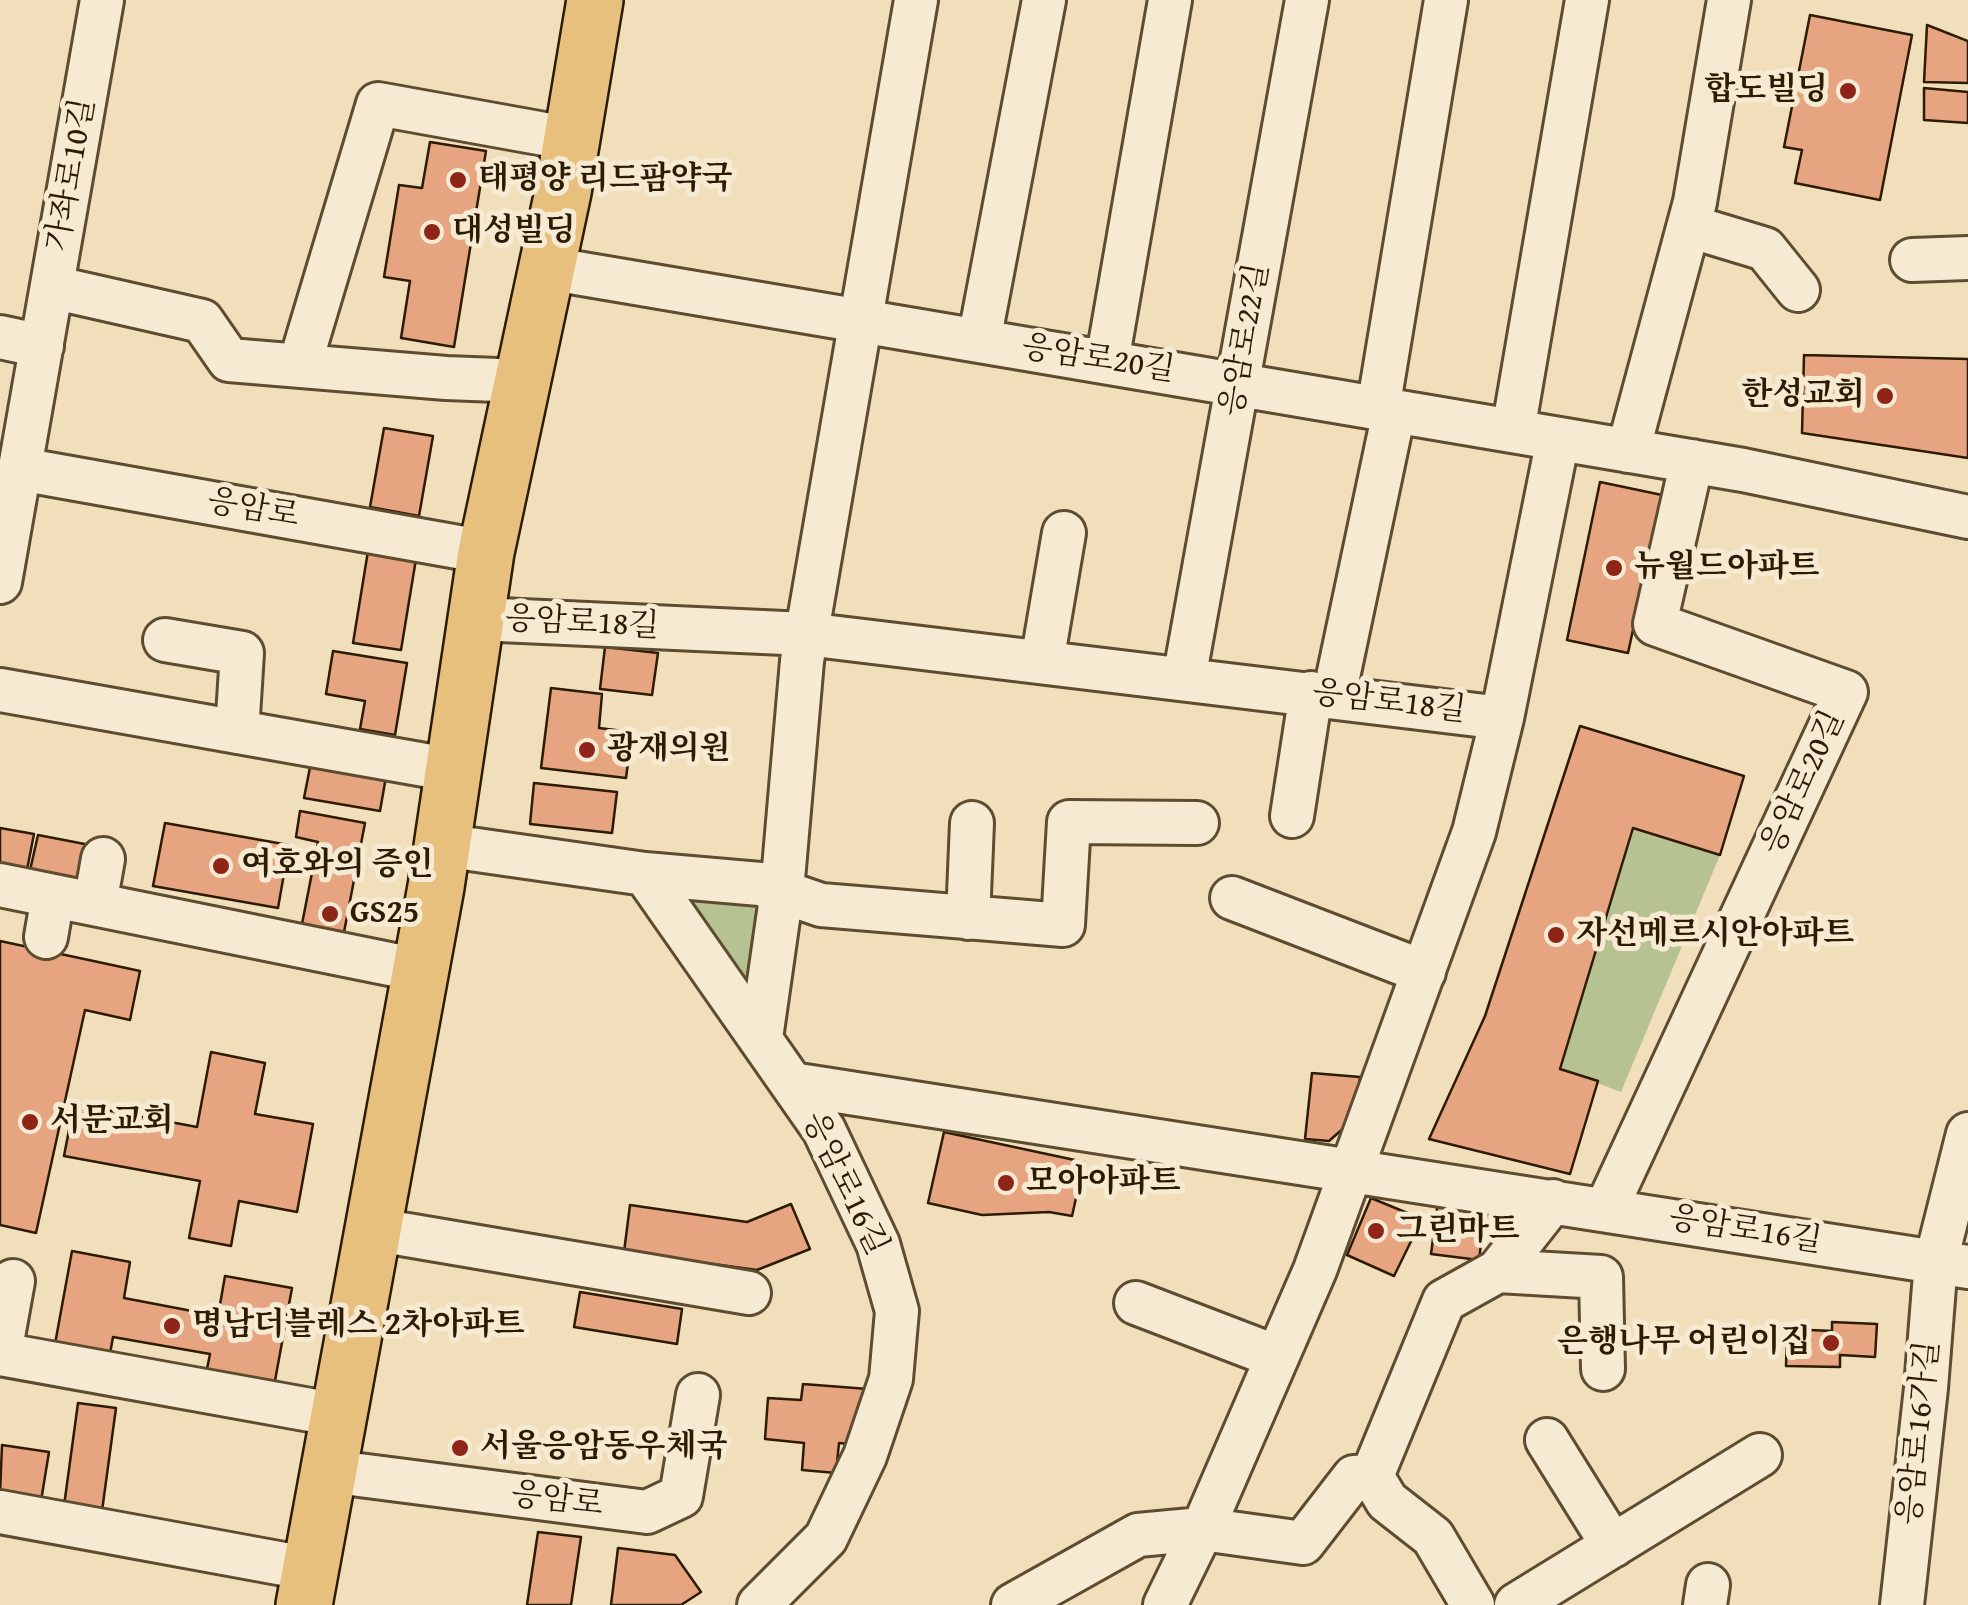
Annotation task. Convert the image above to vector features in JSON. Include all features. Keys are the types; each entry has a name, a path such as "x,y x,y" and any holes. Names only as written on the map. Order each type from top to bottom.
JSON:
{"main road":[{"path":"308,1587 442,845 486,552 547,268 595,0"}],"street":[{"path":"761,1038 782,892 806,634 916,0"},
{"path":"979,342 1044,0"},
{"path":"1107,362 1170,0"},
{"name":"응암로22길","path":"1184,680 1307,0"},
{"path":"1292,816 1386,410 1446,0"},
{"path":"1513,431 1586,0"},
{"path":"1628,451 1689,226 1729,0"},
{"name":"가좌로10길","path":"0,582 52,287 96,1"},
{"path":"300,364 378,104 572,140"},
{"path":"1689,226 1765,249 1798,290"},
{"path":"1912,260 1968,258"},
{"name":"응암로20길","path":"547,268 858,323 1239,382 1692,462 1968,516"},
{"path":"52,287 202,321 229,360 524,381"},
{"path":"0,338 42,346"},
{"path":"1502,718 1558,439"},
{"name":"응암로20길","path":"1606,1209 1846,692 1655,624 1692,462"},
{"name":"응암로","path":"20,469 486,552"},
{"path":"1042,662 1064,533"},
{"name":"응암로18길","path":"478,619 806,634 1502,718 1474,832 1352,1171"},
{"path":"165,640 242,653 237,732"},
{"path":"0,690 453,770"},
{"path":"442,845 645,874 760,884 821,904 1063,925 1069,822 1196,823"},
{"path":"968,918 972,823"},
{"path":"95,904 103,859"},
{"name":"응암로16길","path":"645,874 824,1130 878,1244 897,1311 891,1379 865,1456 826,1538 759,1605"},
{"path":"0,885 420,970"},
{"path":"46,937 53,896"},
{"path":"1232,898 1424,972"},
{"name":"응암로16길","path":"792,1084 1952,1264"},
{"path":"1952,1264 1968,1134"},
{"path":"1164,1605 1202,1530 1278,1357 1352,1171"},
{"path":"1372,1476 1444,1302 1498,1271 1554,1201"},
{"path":"372,1229 749,1293"},
{"name":"응암로16가길","path":"1902,1605 1926,1388 1952,1264"},
{"path":"1498,1271 1601,1277 1603,1368"},
{"path":"13,1281 0,1353 338,1415"},
{"path":"1136,1303 1278,1357"},
{"name":"응암로","path":"328,1471 647,1512 681,1496 698,1395"},
{"path":"1547,1440 1613,1546"},
{"path":"1516,1605 1760,1455"},
{"path":"1012,1605 1138,1536 1202,1530 1304,1543 1354,1476 1372,1476"},
{"path":"1372,1476 1386,1501 1433,1537 1473,1605"},
{"path":"0,1512 308,1587"}],"green space":[{"path":"1633,828 1720,855 1621,1092 1560,1069"},
{"path":"666,887 771,898 756,1011"}],"building":[{"name":"합도빌딩","path":"1810,15 1912,35 1880,200 1795,183 1802,150 1784,147"},
{"path":"1927,25 1968,41 1968,83 1924,82"},
{"path":"1924,88 1968,92 1968,123 1924,120"},
{"name":"대성빌딩","path":"430,142 486,151 454,347 401,338 410,281 384,277 399,185 422,188"},
{"name":"한성교회","path":"1804,355 1968,359 1968,458 1802,433"},
{"path":"384,428 433,436 419,516 370,507"},
{"name":"뉴월드아파트","path":"1600,482 1662,495 1628,653 1567,640"},
{"path":"369,545 417,553 401,650 353,643"},
{"path":"605,647 658,653 652,695 600,689"},
{"path":"333,651 407,663 395,735 360,729 365,701 326,694"},
{"name":"광재의원","path":"551,688 602,694 599,728 632,732 626,778 541,768"},
{"name":"자선메르시안아파트","path":"1580,726 1744,776 1720,855 1633,828 1560,1069 1598,1081 1570,1174 1429,1139 1485,1016"},
{"path":"312,757 387,771 380,811 304,798"},
{"path":"534,783 617,792 612,833 530,824"},
{"path":"300,811 365,823 344,932 302,924 318,842 296,837"},
{"name":"여호와의 증인","path":"165,823 289,845 278,908 153,886"},
{"path":"0,828 34,834 26,875 0,870"},
{"path":"38,835 95,846 87,887 29,875"},
{"name":"서문교회","path":"0,941 140,971 130,1020 85,1010 36,1233 0,1225"},
{"path":"211,1052 265,1063 255,1114 313,1124 297,1212 239,1201 231,1246 189,1238 200,1181 64,1156 74,1104 197,1127"},
{"path":"1312,1073 1360,1077 1355,1118 1329,1141 1305,1139"},
{"name":"모아아파트","path":"944,1132 1084,1162 1072,1216 1049,1212 982,1215 928,1203"},
{"path":"1371,1198 1422,1219 1394,1276 1347,1255"},
{"path":"1438,1201 1511,1209 1508,1239 1482,1236 1479,1260 1431,1254"},
{"path":"791,1204 810,1249 757,1270 624,1252 630,1205 747,1222"},
{"name":"명남더블레스 2차아파트","path":"72,1251 130,1262 124,1298 218,1316 225,1276 292,1288 274,1386 206,1374 210,1354 113,1337 110,1354 55,1344"},
{"path":"580,1292 682,1309 677,1344 574,1327"},
{"name":"은행나무 어린이집","path":"1832,1322 1877,1324 1875,1357 1840,1355 1840,1367 1786,1366 1787,1329 1832,1331"},
{"path":"803,1384 868,1389 863,1445 839,1443 836,1473 802,1470 804,1443 765,1439 768,1398 801,1400"},
{"path":"78,1403 116,1408 102,1511 64,1506"},
{"path":"2,1445 49,1452 41,1501 0,1494"},
{"path":"538,1532 581,1537 571,1605 527,1605"},
{"path":"618,1548 675,1555 701,1592 681,1605 611,1605"}],"place":[{"name":"합도빌딩","path":"1848,91"},
{"name":"태평양 리드팜약국","path":"458,180"},
{"name":"대성빌딩","path":"432,232"},
{"name":"한성교회","path":"1885,396"},
{"name":"뉴월드아파트","path":"1614,568"},
{"name":"광재의원","path":"587,750"},
{"name":"여호와의 증인","path":"221,866"},
{"name":"GS25","path":"330,914"},
{"name":"자선메르시안아파트","path":"1556,935"},
{"name":"서문교회","path":"30,1122"},
{"name":"모아아파트","path":"1006,1183"},
{"name":"그린마트","path":"1376,1231"},
{"name":"명남더블레스 2차아파트","path":"172,1326"},
{"name":"은행나무 어린이집","path":"1831,1343"},
{"name":"서울응암동우체국","path":"460,1448"}]}
